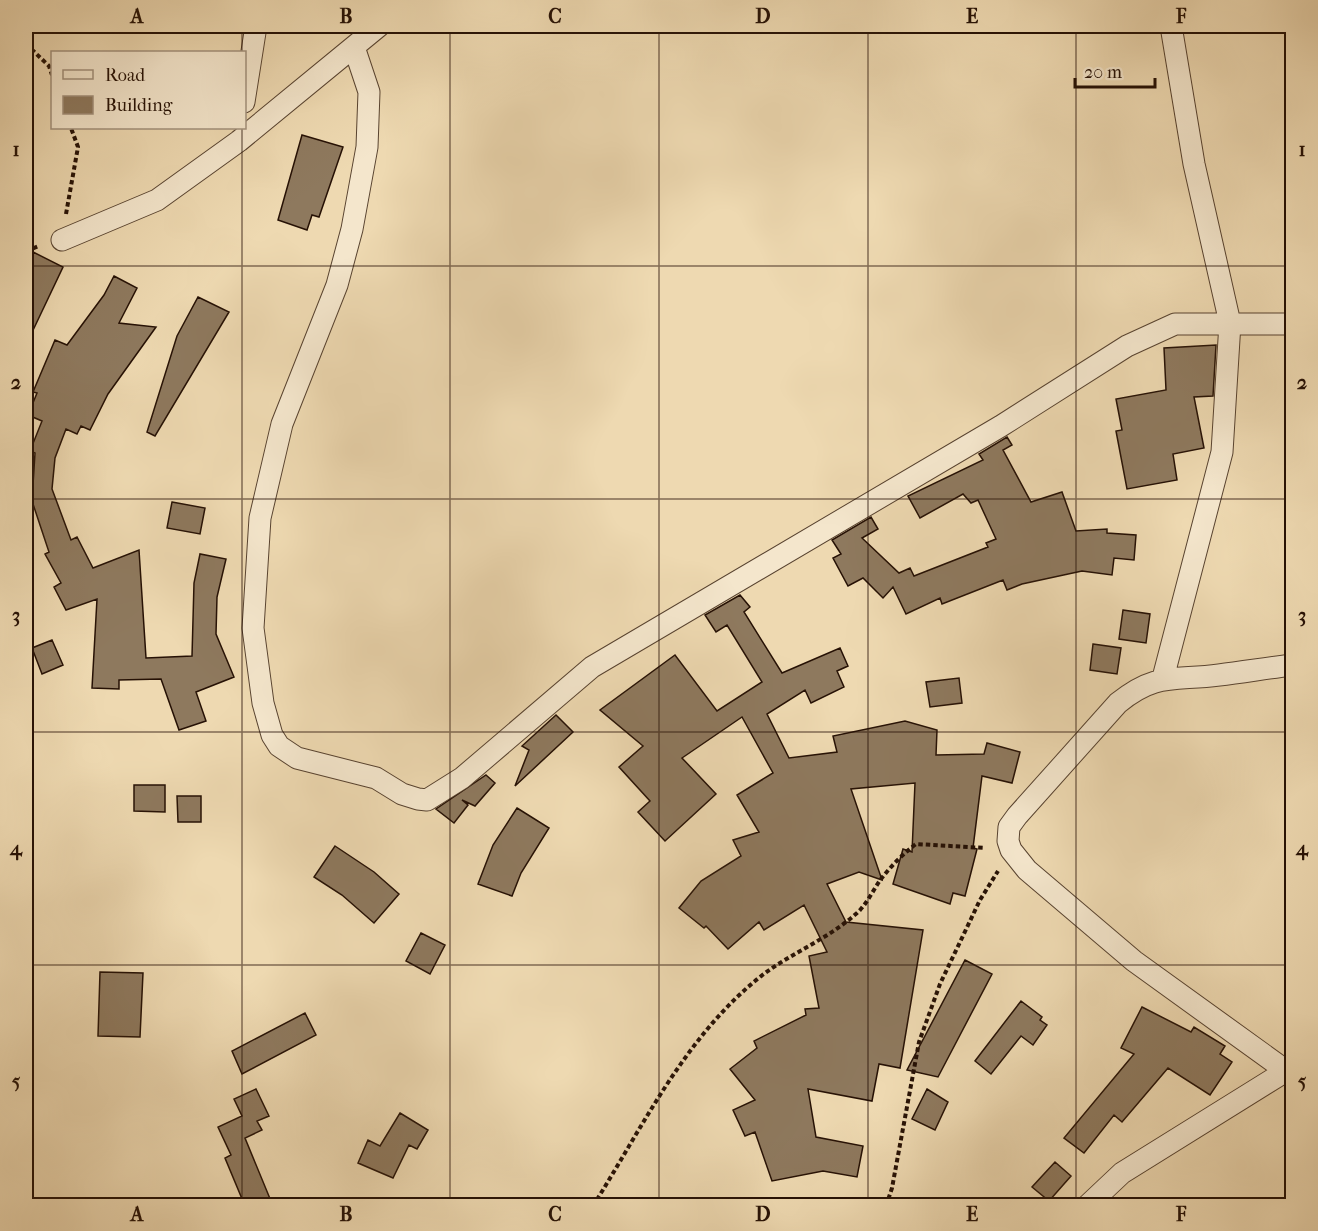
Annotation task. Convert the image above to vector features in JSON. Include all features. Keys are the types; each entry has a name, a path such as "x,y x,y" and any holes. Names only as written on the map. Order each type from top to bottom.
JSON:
{"street":[{"path":"246,89 256,26"},
{"path":"62,240 157,200 379,26"},
{"path":"1163,678 1222,452 1230,323 1194,164 1171,26"},
{"path":"354,47 369,92 367,147 352,229 337,285 282,424 260,519 253,628 263,703 272,735 279,746 297,758 376,778 402,794 418,800 427,800 462,778 592,667 1001,426 1128,346 1174,324 1293,324"},
{"path":"1087,1206 1122,1173 1289,1073 1134,961 1027,870 1011,850 1009,827 1118,703 1136,689 1163,678 1216,676 1293,664"}],"path":[{"path":"26,44 49,66 51,72"},
{"path":"62,240 78,147 71,129"},
{"path":"593,1206 648,1111 686,1058 725,1010 754,982 781,961 830,934 859,911 901,856 916,844 1011,850 980,900 940,984 919,1042 892,1188 886,1206"}],"building":[{"path":"302,135 343,147 319,217 312,215 307,230 278,220"},
{"path":"33,252 63,267 26,345 26,268"},
{"path":"114,276 137,288 119,323 156,327 108,394 90,430 81,426 77,434 66,429 55,458 52,489 71,540 77,537 93,568 139,550 146,658 192,656 194,583 200,554 226,559 217,597 216,634 234,677 196,692 206,721 179,730 161,679 119,680 119,689 92,688 97,599 66,610 54,587 61,583 45,554 49,552 32,501 35,453 30,451 42,421 28,415 37,393 33,392 55,340 67,345 104,295"},
{"path":"198,297 229,312 155,436 147,432 177,336"},
{"path":"1216,345 1213,396 1194,397 1204,448 1173,454 1177,480 1127,489 1116,431 1122,430 1116,399 1166,390 1164,348"},
{"path":"1007,437 1012,445 1003,450 1031,502 1062,492 1076,531 1107,529 1107,533 1136,535 1134,560 1114,558 1112,575 1082,571 1022,584 1007,590 1003,580 942,604 940,598 906,614 893,587 883,598 863,578 848,586 833,558 841,554 832,540 871,517 878,529 862,538 899,573 910,568 914,576 988,547 986,543 996,539 978,500 971,503 963,494 920,518 908,496 983,460 979,454"},
{"path":"172,502 205,508 200,534 167,528"},
{"path":"740,595 750,607 744,612 782,673 840,648 848,666 837,671 844,687 811,703 805,690 767,714 789,758 837,752 833,736 905,721 937,730 936,755 984,754 987,743 1020,752 1012,783 982,776 973,848 977,849 965,896 953,893 950,904 893,884 903,849 912,852 915,783 851,789 882,880 859,872 827,884 846,922 923,930 900,1068 879,1064 872,1101 808,1089 816,1137 863,1146 857,1177 823,1171 772,1181 755,1132 745,1136 733,1110 755,1100 730,1069 757,1048 754,1041 806,1015 805,1009 819,1008 809,956 827,952 804,905 764,930 759,922 728,949 706,926 704,928 679,908 701,881 741,856 733,840 759,832 737,795 773,773 742,717 682,758 716,794 665,841 638,812 650,801 619,767 643,746 600,710 675,655 717,711 762,682 727,625 716,632 705,615"},
{"path":"1123,610 1150,614 1146,643 1119,639"},
{"path":"52,640 63,665 42,674 32,648"},
{"path":"1093,644 1121,648 1117,674 1090,670"},
{"path":"959,678 962,703 930,707 926,682"},
{"path":"556,715 573,732 515,786 529,750 522,746"},
{"path":"486,775 495,783 475,806 462,800 468,805 454,823 436,809"},
{"path":"134,785 165,785 165,812 134,811"},
{"path":"177,796 201,796 201,822 178,822"},
{"path":"517,808 549,828 521,873 512,896 478,884 493,845"},
{"path":"335,846 374,872 399,894 374,923 342,895 314,877"},
{"path":"421,933 445,945 430,974 406,961"},
{"path":"965,960 992,974 938,1077 907,1070"},
{"path":"100,972 143,973 140,1037 98,1036"},
{"path":"1021,1001 1042,1017 1040,1020 1047,1025 1033,1045 1021,1036 991,1074 975,1061"},
{"path":"1142,1007 1191,1032 1194,1027 1225,1046 1220,1054 1232,1062 1210,1095 1168,1068 1122,1122 1114,1115 1084,1153 1064,1138 1134,1054 1121,1048"},
{"path":"305,1013 316,1035 242,1074 232,1051"},
{"path":"256,1089 269,1116 257,1121 262,1130 245,1138 273,1206 245,1206 225,1158 231,1155 218,1127 242,1116 234,1099"},
{"path":"927,1089 948,1102 935,1130 912,1119"},
{"path":"400,1113 428,1130 417,1149 409,1145 393,1178 358,1163 368,1140 380,1146"},
{"path":"1055,1162 1071,1176 1049,1201 1032,1187"}]}
